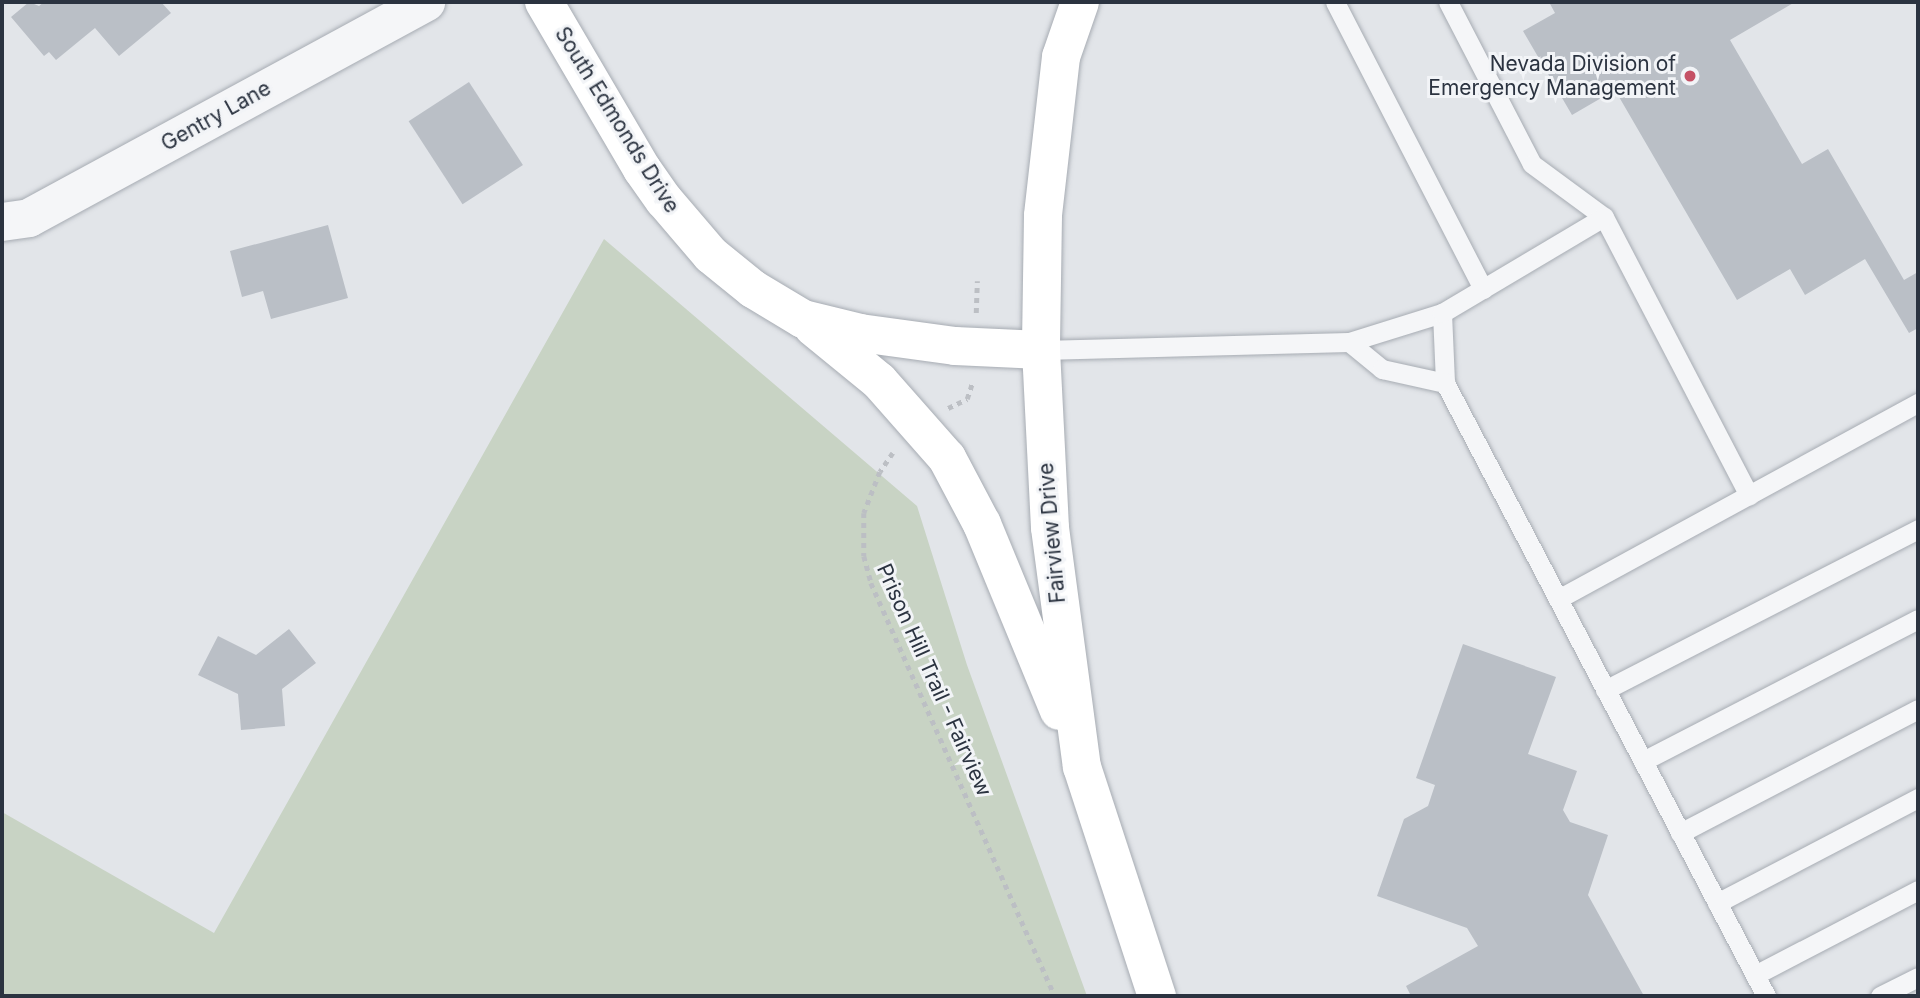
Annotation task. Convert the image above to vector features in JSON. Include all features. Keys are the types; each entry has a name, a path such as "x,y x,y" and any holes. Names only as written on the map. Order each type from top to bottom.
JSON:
{"main road":[{"name":"South Edmonds Drive","path":"544,2 642,169 678,218 730,271 766,298 803,318 877,337 975,347 1041,349"},
{"name":"Fairview Drive","path":"1052,2 1061,57"},
{"name":"Fairview Drive","path":"1080,2 1061,57 1043,216 1041,349 1050,528 1082,767 1157,996"},
{"path":"803,318 879,381 922,425 947,458 982,524 1082,767"}],"street":[{"name":"Gentry Lane","path":"2,222 29,218 426,2"}],"lane":[{"path":"1335,2 1483,289"},
{"path":"1448,2 1532,164 1604,217 1749,495"},
{"path":"1041,349 1349,341 1442,313 1604,217"},
{"path":"1442,313 1445,383 1766,996"},
{"path":"1349,341 1382,369 1445,383"},
{"path":"1558,599 1918,403"},
{"path":"1605,690 1918,529"},
{"path":"1643,761 1918,619"},
{"path":"1681,833 1918,709"},
{"path":"1717,903 1918,798"},
{"path":"1755,975 1918,890"},
{"path":"1880,996 1918,977"}],"path":[{"name":"Prison Hill Trail - Fairview","path":"977,281 973,384 967,399 937,413 891,457 869,496 864,513 864,556 871,583 902,657 961,781 1055,996"}],"green space":[{"path":"604,239 917,506 967,665 1087,996 2,996 2,812 214,933"}],"building":[{"path":"29,2 39,6 44,2 161,2 171,13 119,56 95,28 56,60 49,52 44,56 11,17"},
{"path":"1549,2 1795,2 1730,40 1802,164 1828,149 1904,280 1918,272 1918,328 1909,333 1865,259 1805,295 1790,269 1737,300 1615,90 1572,115 1523,31 1555,13"},
{"path":"469,82 523,165 463,204 409,121"},
{"path":"328,225 348,298 271,319 263,291 242,297 230,251"},
{"path":"289,629 316,663 282,689 285,726 241,730 238,694 198,675 218,636 256,655"},
{"path":"1463,644 1556,677 1528,754 1577,771 1563,810 1570,822 1608,835 1588,895 1644,996 1411,996 1406,986 1478,946 1467,928 1377,896 1404,819 1428,806 1435,785 1416,778"}],"place":[{"name":"Nevada Division of Emergency Management","path":"1690,76"}]}
